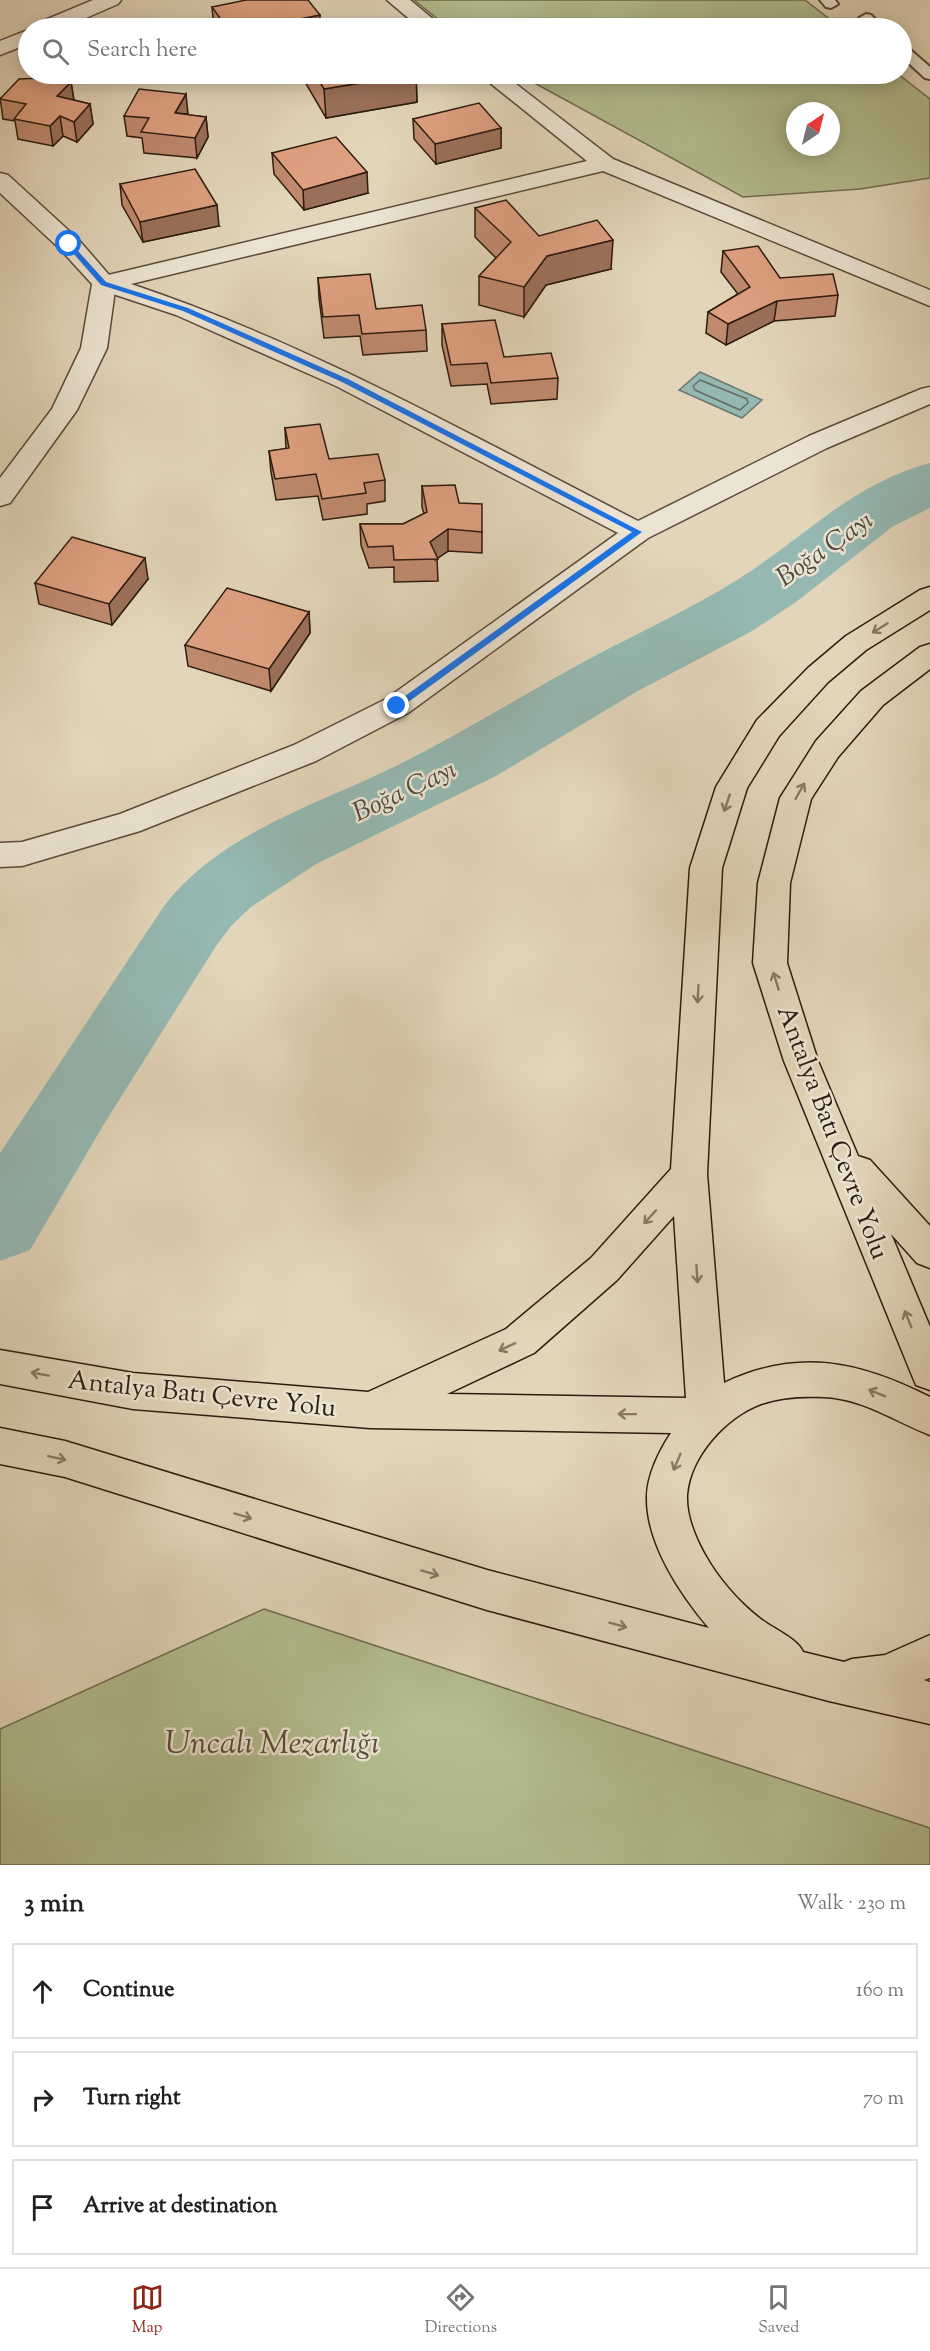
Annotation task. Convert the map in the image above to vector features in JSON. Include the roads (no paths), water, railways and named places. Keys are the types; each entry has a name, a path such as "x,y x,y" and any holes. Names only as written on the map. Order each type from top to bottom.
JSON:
{"highway":[{"path":"707,1416 689,1174 706,868 732,787 768,728 818,675 856,643 930,597"},
{"name":"Antalya Batı Çevre Yolu","path":"930,654 872,698 827,749 796,798 774,883 770,963 801,1061 930,1373"},
{"path":"839,1152 930,1252"},
{"path":"369,1410 520,1341 603,1269 689,1174"},
{"name":"Antalya Batı Çevre Yolu","path":"0,1367 133,1391 369,1410 707,1416"},
{"path":"930,1418 903,1403 853,1383 800,1377 772,1382 746,1391 707,1416 689,1437 674,1466 666,1500 676,1545 706,1593 739,1629 779,1656 829,1680 859,1680 887,1676 930,1656"},
{"path":"0,1446 65,1459 486,1590 829,1680 930,1703"}],"street":[{"path":"69,18 111,0"},
{"path":"397,0 420,18"},
{"path":"0,49 18,41"},
{"path":"503,84 605,164 930,299"},
{"path":"104,283 605,164"},
{"path":"0,180 69,244 104,283 185,310 345,381 638,532"},
{"path":"0,497 64,410 94,348 104,283"},
{"path":"0,855 22,854 129,823 305,753 397,706 638,532 818,442 930,395"}],"lane":[{"path":"912,59 930,75"}],"water":[{"path":"700,372 762,400 742,418 679,390"}],"waterway":[{"name":"Boğa Çayı","path":"0,1225 76,1101 190,926 205,906 225,887 290,845 471,758 612,676 729,615 773,587 870,513 930,483"}],"park label":[{"name":"Uncalı Mezarlığı","path":"272,1742"}]}
